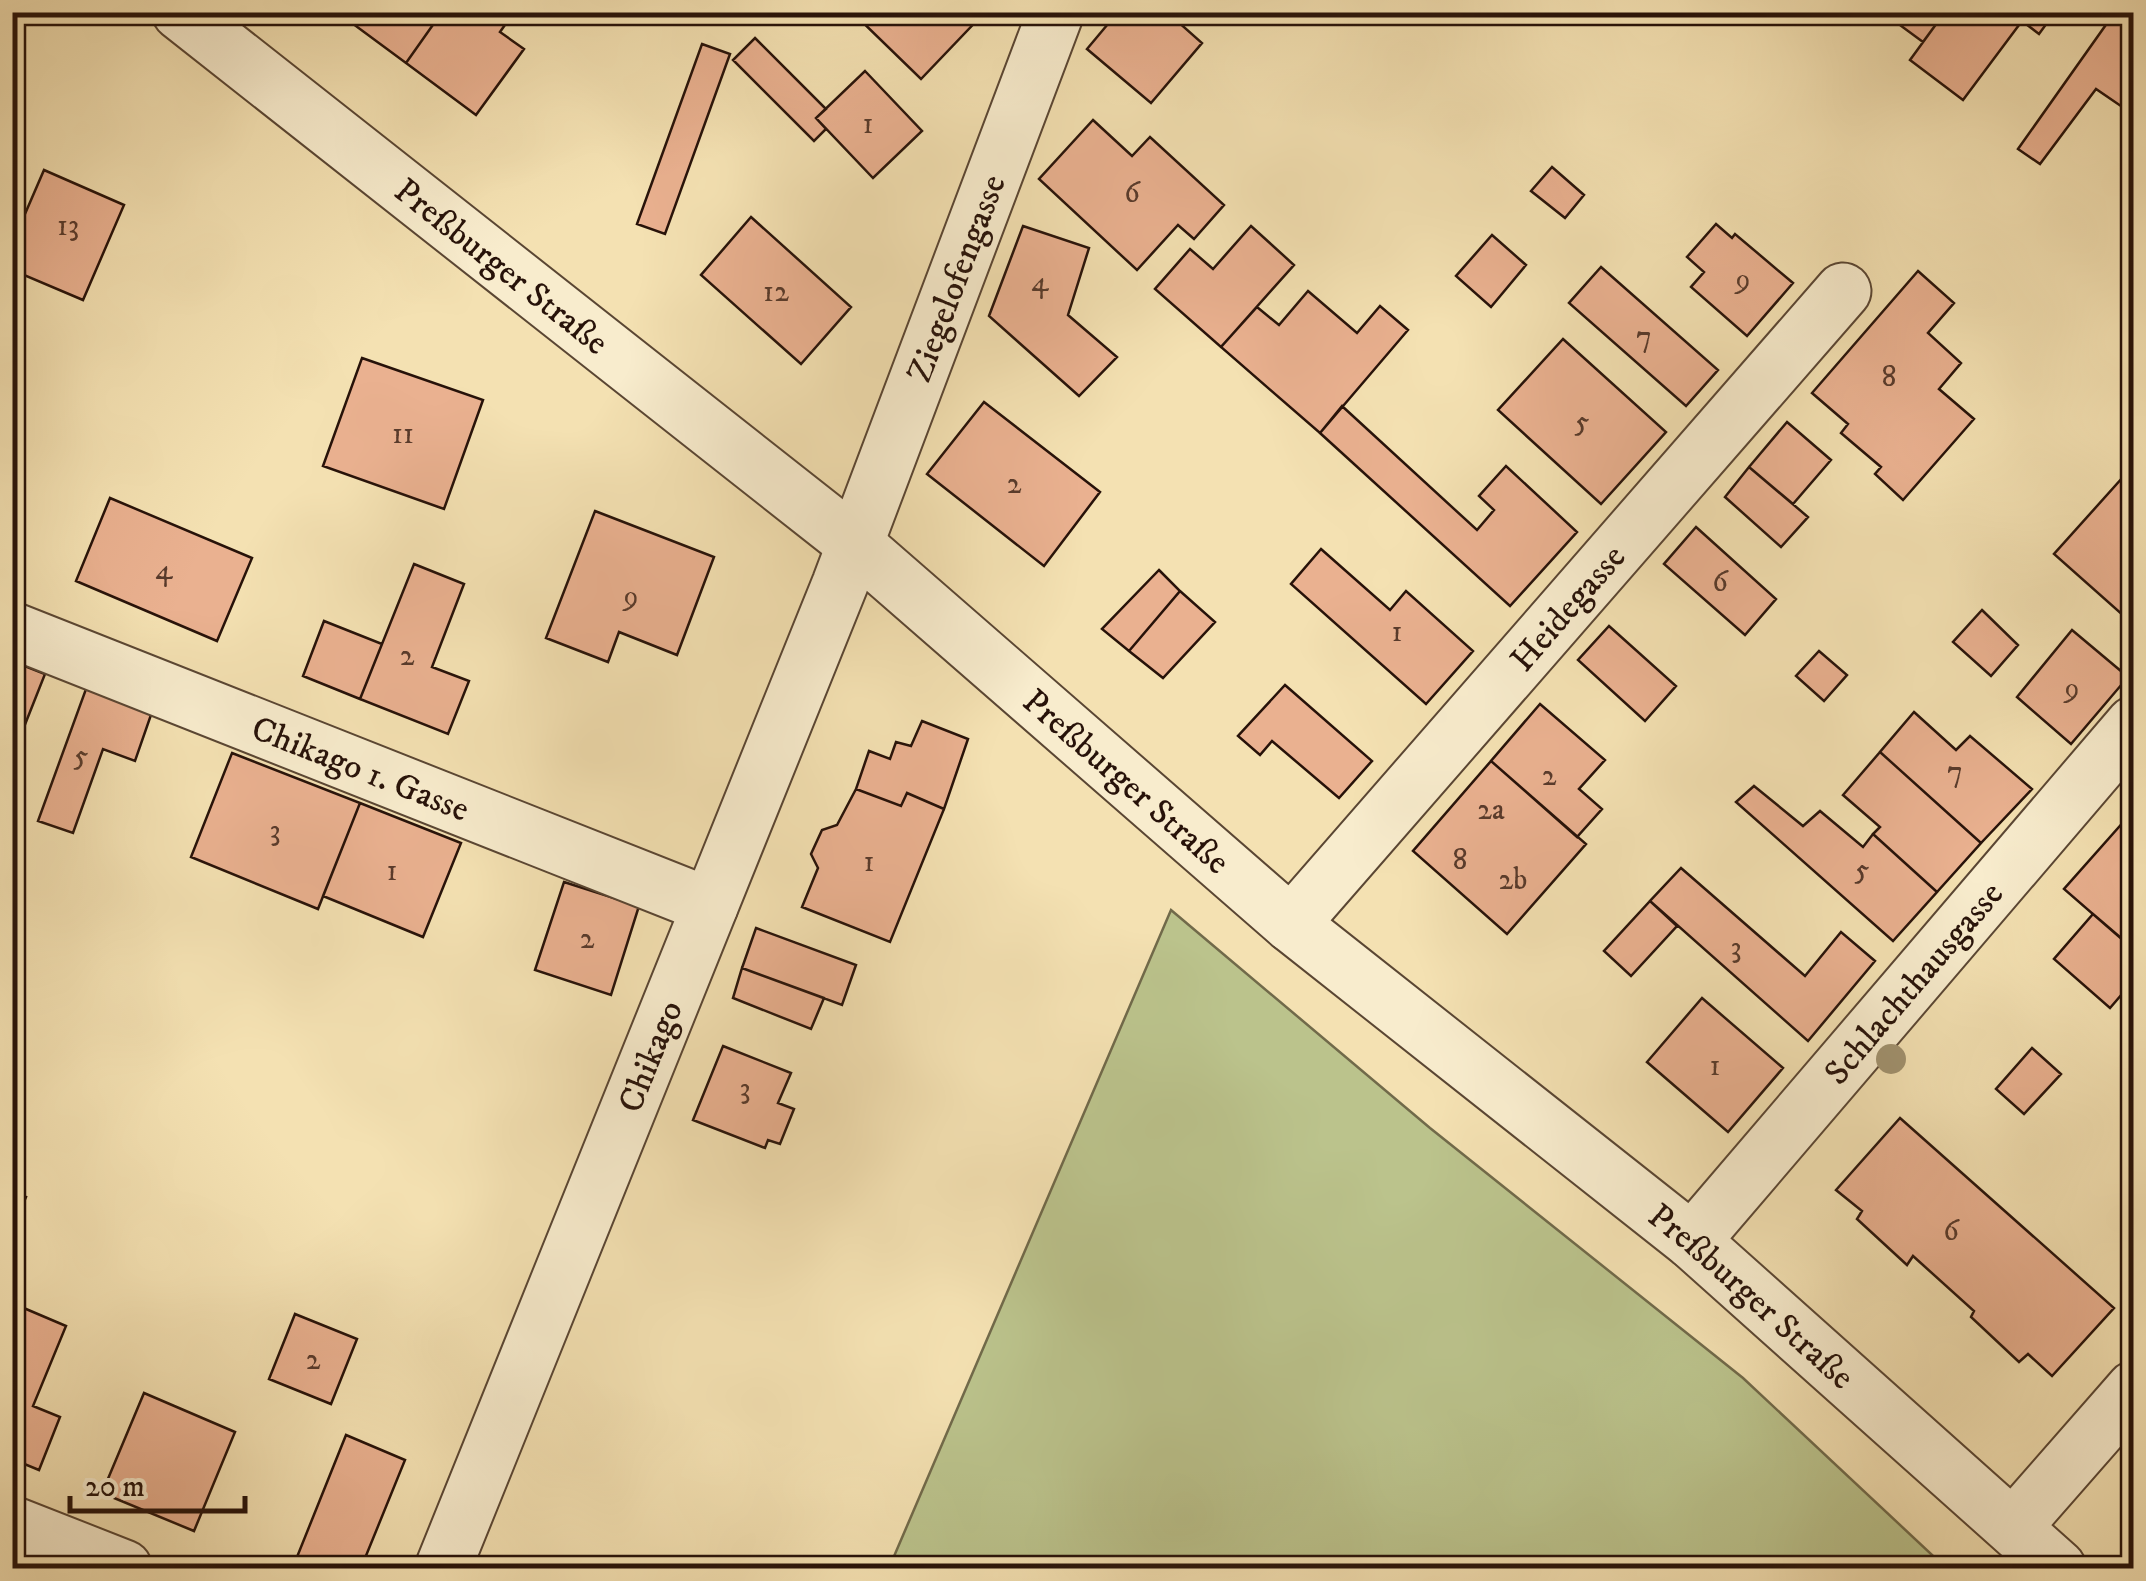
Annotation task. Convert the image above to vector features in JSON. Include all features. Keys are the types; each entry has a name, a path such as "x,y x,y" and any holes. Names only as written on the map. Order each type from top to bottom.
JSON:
{"street":[{"name":"Preßburger Straße","path":"180,12 856,544 1291,924 1692,1241 2058,1568"},
{"name":"Ziegelofengasse","path":"856,544 1056,12"},
{"name":"Heidegasse","path":"1291,924 1843,291"},
{"name":"Chikago","path":"443,1568 856,544"},
{"name":"Chikago 1. Gasse","path":"12,630 710,906"},
{"name":"Schlachthausgasse","path":"1692,1241 2134,724"},
{"path":"2014,1526 2134,1389"},
{"path":"12,1524 124,1568"}],"green space":[{"path":"1171,910 1430,1128 1743,1378 1946,1568 889,1568"}],"building":[{"path":"442,12 406,63 341,15"},
{"path":"442,12 514,12 500,32 524,49 476,115 406,63"},
{"path":"852,12 985,12 921,79"},
{"path":"1118,12 1167,12 1202,43 1151,103 1087,49"},
{"path":"1892,12 1945,12 1923,42 1889,17"},
{"path":"1945,12 2055,12 2039,34 2022,21 1963,100 1910,60"},
{"path":"2115,12 2134,23 2134,115 2096,89 2040,164 2018,149"},
{"path":"755,38 826,109 816,118 826,129 814,141 733,60"},
{"path":"702,44 730,54 665,234 637,224"},
{"path":"865,71 922,131 873,178 816,118"},
{"path":"1093,120 1132,156 1150,137 1224,205 1194,239 1178,225 1137,270 1039,179"},
{"path":"1552,167 1584,195 1565,218 1531,191"},
{"path":"44,170 124,205 83,300 12,270 12,244"},
{"path":"751,217 851,307 801,364 701,275"},
{"path":"1716,224 1732,238 1735,234 1793,283 1747,336 1691,287 1704,272 1687,257"},
{"path":"1023,226 1089,248 1068,315 1117,357 1079,396 989,316"},
{"path":"1251,226 1294,265 1221,347 1155,289 1190,249 1213,269"},
{"path":"1492,235 1526,265 1491,307 1456,276"},
{"path":"1601,267 1718,370 1686,406 1569,303"},
{"path":"1918,271 1954,303 1928,333 1961,363 1939,389 1974,419 1903,500 1875,474 1881,467 1841,433 1848,424 1812,393"},
{"path":"1308,291 1357,333 1380,306 1408,330 1320,433 1221,347 1257,307 1279,325"},
{"path":"1563,339 1666,432 1601,504 1498,410"},
{"path":"362,358 483,400 444,509 323,466"},
{"path":"984,402 1100,492 1044,566 927,474"},
{"path":"1342,406 1477,530 1494,510 1479,496 1506,466 1577,532 1510,606 1320,433"},
{"path":"1787,422 1831,460 1793,504 1749,467"},
{"path":"1749,467 1808,517 1781,547 1725,497"},
{"path":"2134,468 2134,625 2054,554"},
{"path":"110,498 252,558 217,641 76,581"},
{"path":"595,511 714,557 677,655 619,632 608,662 546,638"},
{"path":"1696,527 1776,599 1745,635 1664,564"},
{"path":"1321,549 1390,610 1406,591 1473,651 1426,704 1291,584"},
{"path":"414,564 464,584 432,667 469,681 448,734 360,699"},
{"path":"1159,570 1180,591 1129,651 1102,629"},
{"path":"1180,591 1215,622 1163,678 1129,651"},
{"path":"1982,610 2018,645 1991,676 1953,642"},
{"path":"324,621 382,644 360,699 303,676"},
{"path":"1609,626 1676,686 1645,721 1578,660"},
{"path":"2072,630 2128,677 2071,744 2017,697"},
{"path":"1819,651 1847,675 1824,701 1796,676"},
{"path":"12,661 45,674 24,727 12,722"},
{"path":"1285,685 1372,761 1339,798 1272,741 1260,755 1238,736"},
{"path":"86,689 152,712 135,761 103,749 73,833 38,821"},
{"path":"1540,704 1605,760 1579,789 1602,809 1577,837 1491,761"},
{"path":"1914,712 1956,750 1970,736 2032,789 1981,843 1880,752"},
{"path":"922,721 968,739 944,809 907,793 901,806 856,789 869,751 890,759 896,742 911,746"},
{"path":"1880,752 1981,843 1937,892 1873,834 1880,827 1843,795"},
{"path":"232,753 360,803 318,909 191,857"},
{"path":"1491,761 1586,844 1507,934 1413,851"},
{"path":"1754,786 1803,826 1820,811 1863,847 1873,834 1937,892 1893,941 1736,802"},
{"path":"856,789 901,806 907,793 944,809 890,942 802,907 818,868 811,854 822,830 837,825"},
{"path":"360,803 461,843 423,937 323,896"},
{"path":"2134,810 2134,947 2132,948 2064,889"},
{"path":"1681,868 1805,976 1841,932 1875,961 1808,1041 1650,901"},
{"path":"564,882 639,906 611,995 535,970"},
{"path":"1650,901 1677,926 1631,976 1604,951"},
{"path":"2093,914 2134,949 2134,980 2110,1008 2054,959"},
{"path":"756,928 856,965 842,1005 742,968"},
{"path":"742,968 824,998 811,1029 733,998"},
{"path":"1702,998 1783,1068 1728,1132 1647,1062"},
{"path":"723,1046 791,1073 778,1103 794,1109 780,1144 768,1140 765,1148 693,1120"},
{"path":"2032,1048 2061,1074 2024,1114 1996,1089"},
{"path":"1900,1118 2114,1308 2052,1376 2028,1354 2019,1362 1971,1317 1974,1311 1913,1256 1907,1265 1857,1219 1862,1211 1836,1190"},
{"path":"12,1192 26,1197 12,1231"},
{"path":"19,1306 66,1326 33,1406 60,1417 39,1470 12,1459 12,1322"},
{"path":"295,1314 357,1339 331,1404 269,1379"},
{"path":"144,1393 235,1432 194,1531 102,1493"},
{"path":"346,1435 405,1460 361,1568 325,1568 297,1557"}]}
